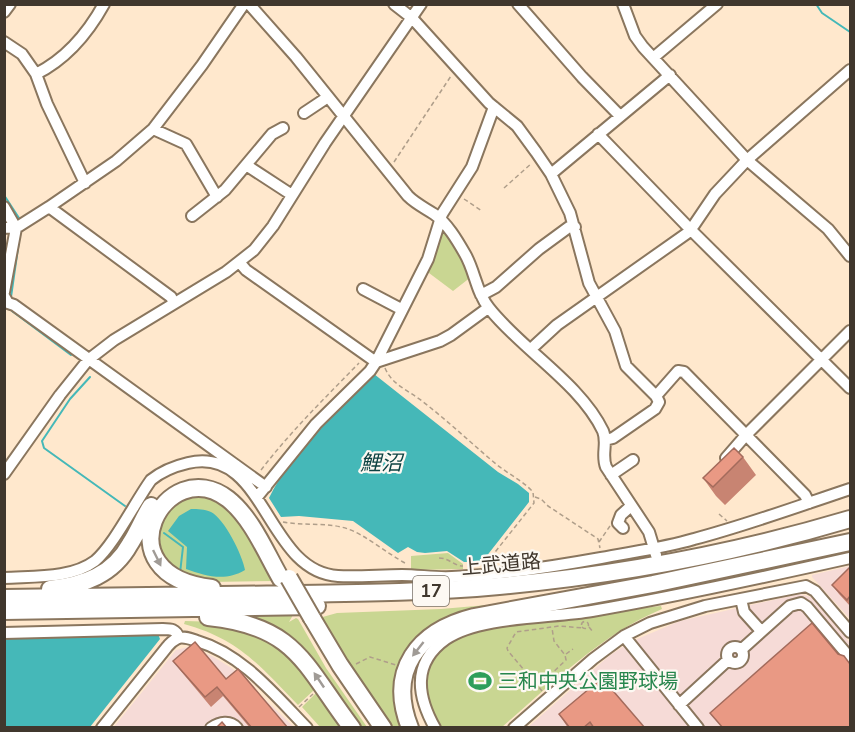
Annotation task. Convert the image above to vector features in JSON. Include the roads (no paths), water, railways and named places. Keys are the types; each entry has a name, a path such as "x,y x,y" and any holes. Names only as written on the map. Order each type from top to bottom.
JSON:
{"highway":[{"path":"4,591 45,590 70,586 106,572 126,552 155,501 178,484 196,481 221,485 243,503 335,671 374,728"},
{"path":"285,578 248,521 234,505 219,494 195,489 180,493 166,501 155,515 150,535 157,562 173,578 186,584 214,589 274,588 342,594"},
{"path":"712,554 850,507"},
{"name":"上武道路","path":"4,598 342,594 440,591 500,586 603,574 712,554 850,519"},
{"name":"上武道路","path":"4,611 339,605 483,598 607,584 697,569 768,553 850,530"},
{"path":"410,728 402,695 409,662 423,641 447,626 474,616 735,567 850,542"},
{"path":"697,569 735,567 768,553"},
{"path":"100,610 150,616 195,615 230,619 263,629 286,644 307,663 352,728"},
{"path":"308,618 383,728"}],"street":[{"path":"36,74 67,55 93,23 104,4"},
{"path":"10,228 49,207 85,183 125,154 153,129 246,4 328,97 414,202 440,220 464,253 488,308 586,406 604,433 604,460 610,475 649,532 655,553"},
{"path":"394,4 412,18 456,68 494,107 517,126 551,174 575,227 589,283 615,331 628,369 656,396 659,404 613,438 605,440"},
{"path":"4,474 88,360 114,340 240,262 264,239 344,116 421,4"},
{"path":"518,4 582,77 620,116"},
{"path":"623,4 635,36 653,58 747,160 828,229 850,256"},
{"path":"653,58 717,4"},
{"path":"4,42 22,54 36,74 47,104 85,183"},
{"path":"531,349 557,325 690,229 715,194 747,160 850,70"},
{"path":"551,174 670,75"},
{"path":"304,113 328,97"},
{"path":"257,497 298,445 379,361 401,309 430,254 440,220 472,167 494,107"},
{"path":"192,216 217,197 272,134 283,128"},
{"path":"153,129 186,144 217,197"},
{"path":"598,134 850,388"},
{"path":"246,165 292,195"},
{"path":"4,207 10,228 5,300 266,487"},
{"path":"49,207 171,297 174,303"},
{"path":"481,295 496,287 524,261 569,227 575,227"},
{"path":"240,262 246,270 365,355 379,361 440,341 488,308"},
{"path":"363,289 401,309"},
{"path":"719,467 746,435 850,331"},
{"path":"656,396 681,370 805,495 808,503"},
{"path":"610,475 633,460"},
{"path":"4,578 68,573 94,562 107,548 151,480 161,472 198,462 221,466 239,476 257,497 288,547 301,561 316,571 338,576 485,576 602,558 655,553 850,489"},
{"path":"621,524 631,506"},
{"path":"435,728 423,702 420,685 422,672 435,648 451,636 504,621 585,612 662,592 754,579 850,558"},
{"path":"405,563 406,575"},
{"path":"754,579 757,595"},
{"path":"514,728 593,659 624,636 650,623 686,610 800,587 810,588 850,632"},
{"path":"741,599 744,612 761,631"},
{"path":"679,705 728,660 726,655 730,648 735,646 741,650 790,606 801,603 807,608 850,658"},
{"path":"4,633 163,629 176,632 179,638"},
{"path":"624,636 650,665 698,728"},
{"path":"102,728 167,647 179,638 202,642 235,659 260,680 307,728"},
{"path":"211,728 224,722 231,723 237,728"}],"water":[{"name":"鯉沼","path":"374,374 498,472 529,493 529,502 482,562 464,562 447,551 425,553 408,547 398,553 353,521 299,516 281,517 269,498 290,463 303,447"},
{"path":"191,509 211,512 222,522 237,547 245,570 223,577 208,576 186,569 187,547 168,531 179,516"},
{"path":"158,634 160,639 90,727 5,728 4,638"}],"waterway":[{"path":"816,4 822,13 850,32"},
{"path":"4,195 19,218"},
{"path":"11,297 20,234"},
{"path":"12,311 71,355"},
{"path":"90,377 70,399 42,441 44,448 125,506"},
{"path":"164,533 183,547 180,573"}],"place":[{"name":"三和中央公園野球場","path":"480,681"}]}
